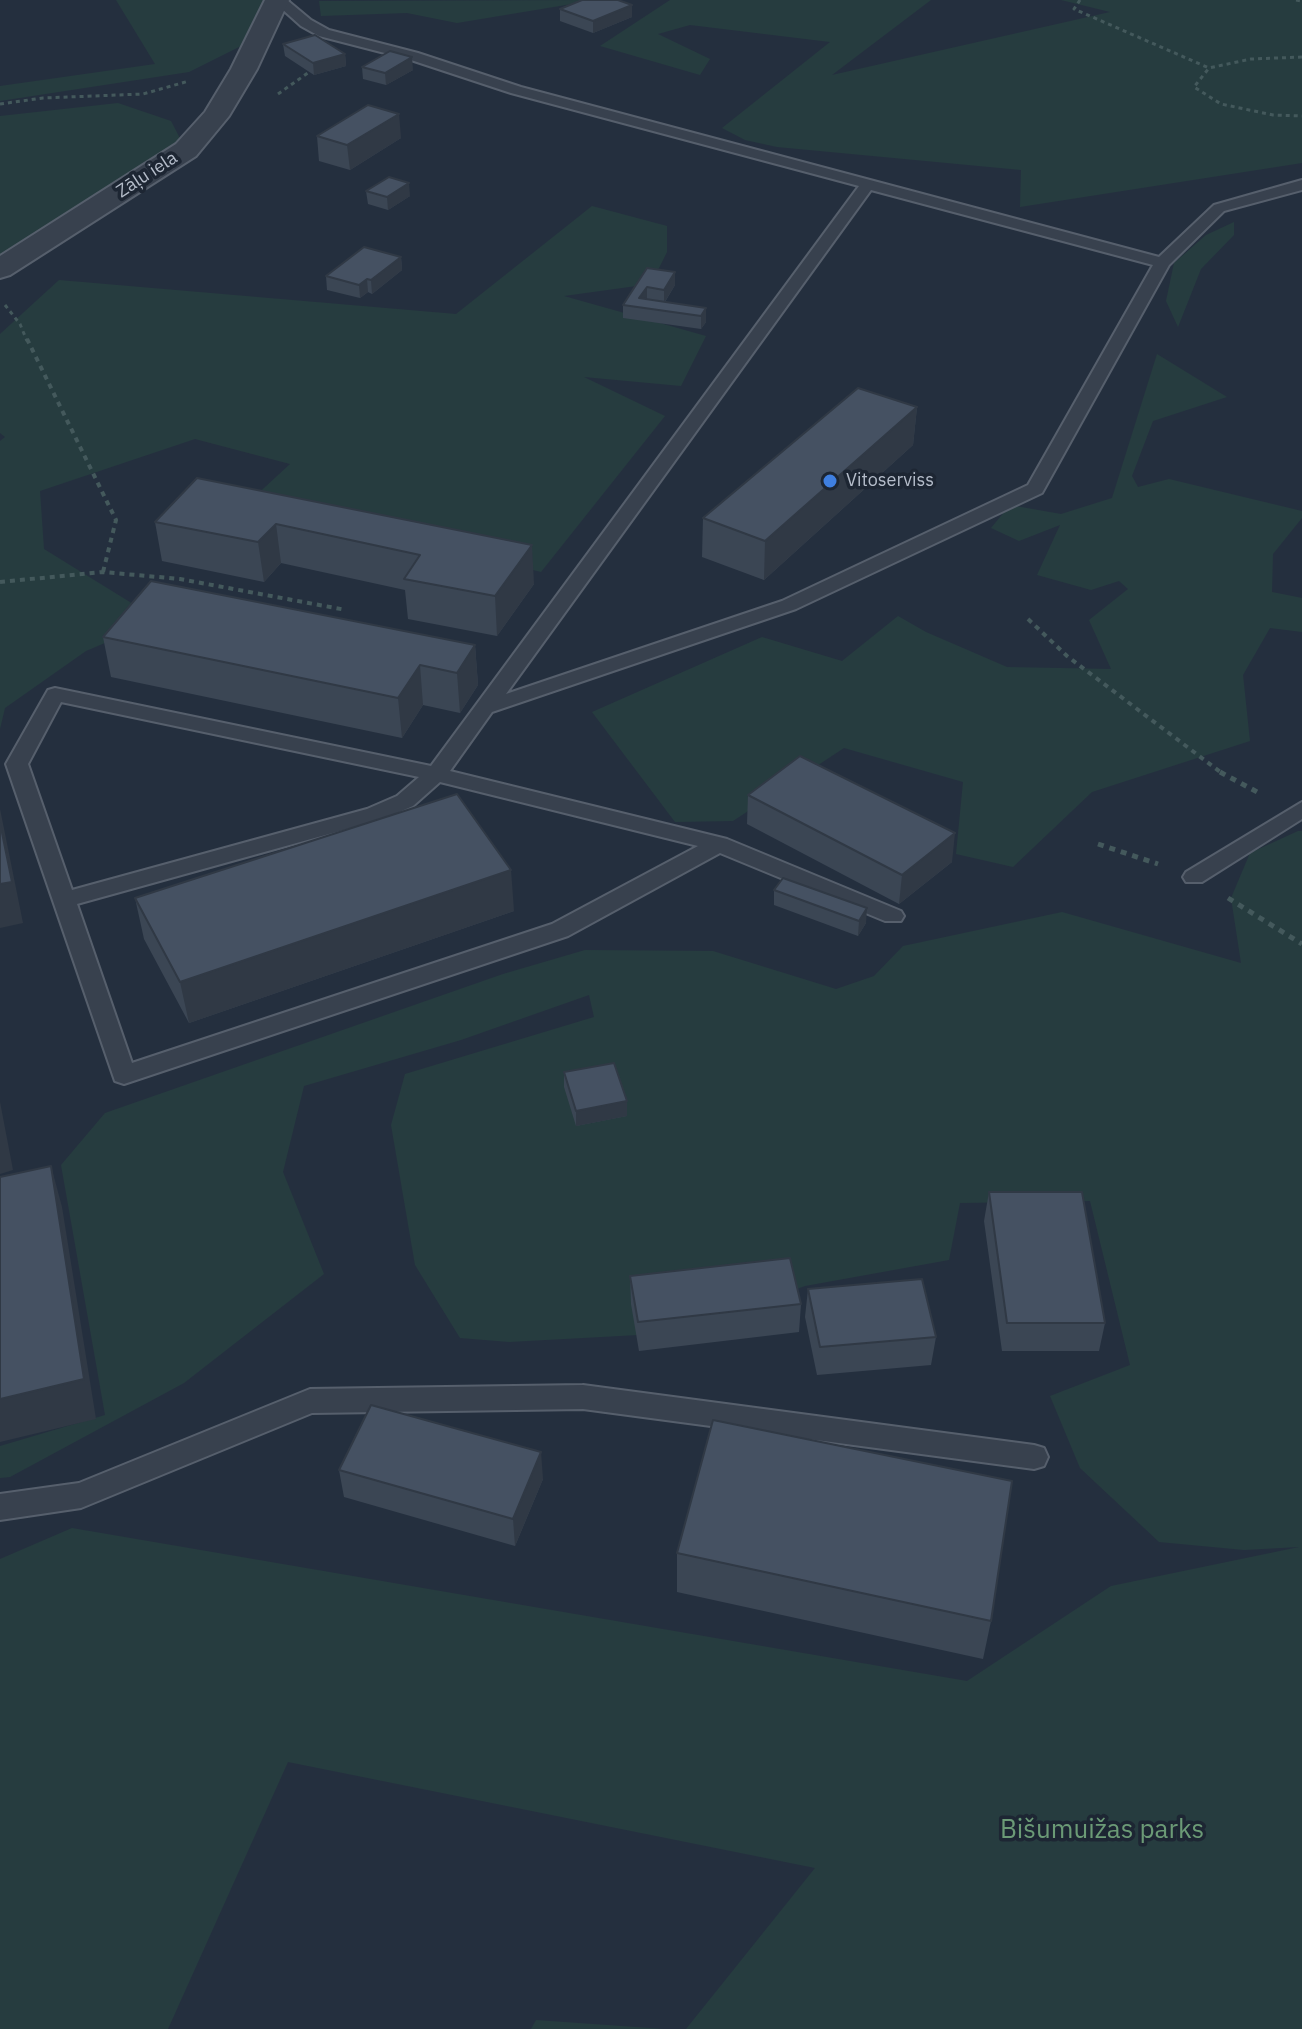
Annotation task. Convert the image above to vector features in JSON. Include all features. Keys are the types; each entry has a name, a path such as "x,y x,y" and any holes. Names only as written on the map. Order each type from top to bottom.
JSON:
{"street":[{"name":"Zāļu iela","path":"0,269 186,150 216,116 244,69 278,0"}],"lane":[{"path":"278,0 324,33 413,56 516,90 1162,263"},
{"path":"64,900 375,814 405,801 436,774 868,184"},
{"path":"486,707 789,605 1035,489 1162,263 1219,208 1302,185"},
{"path":"17,764 55,694 436,774 719,844 893,916"},
{"path":"0,748 17,764 124,1075 560,930 719,844"},
{"path":"1194,877 1302,810"},
{"path":"0,1507 81,1495 310,1401 583,1397 1034,1457"}],"path":[{"path":"1080,0 1074,9 1142,36 1209,68 1251,59 1302,57"},
{"path":"1296,0 1302,1"},
{"path":"1209,68 1194,87 1221,104 1273,115 1302,116"},
{"path":"0,104 43,98 143,94 217,72 244,69"},
{"path":"0,298 20,324 116,520 103,572"},
{"path":"0,582 103,572 180,579 346,610"},
{"path":"1028,619 1067,656 1231,780 1302,810"}],"green space":[{"path":"116,0 266,0 243,45 189,72 0,101 0,86 155,64"},
{"path":"596,0 457,23 407,13 321,16 319,1"},
{"path":"670,0 931,0 832,75 1110,12 1061,0 1302,0 1302,163 1020,207 1021,170 777,147 745,140 722,128 830,42 690,25 658,34 710,59 700,75 600,46"},
{"path":"118,103 171,121 183,144 0,263 0,116"},
{"path":"592,206 667,226 667,252 651,284 564,296 706,336 681,386 584,377 665,416 541,572 251,500 290,464 195,439 40,491 44,549 159,620 86,651 5,708 0,729 0,441 5,437 0,433 0,334 59,280 456,314"},
{"path":"1234,222 1234,235 1201,269 1178,327 1166,301 1174,263 1206,235"},
{"path":"1157,354 1227,397 1153,421 1132,476 1138,487 1169,479 1302,511 1302,518 1273,554 1272,592 1302,598 1302,632 1270,628 1243,675 1250,741 1092,792 1013,867 956,854 963,782 844,748 733,821 675,822 592,712 762,637 842,661 898,616 926,632 1007,667 1111,669 1089,620 1128,589 1119,581 1091,590 1037,575 1060,525 1019,541 991,528 1010,505 1061,514 1112,498"},
{"name":"Bišumuižas parks","path":"1302,831 1302,2029 686,2029 815,1868 288,1762 168,2029 0,2029 0,1559 72,1528 967,1681 1111,1586 1299,1547 1244,1550 1159,1542 1080,1468 1050,1396 1130,1365 1090,1201 960,1203 949,1260 805,1286 675,1333 509,1342 460,1338 415,1265 391,1125 405,1074 594,1017 589,995 461,1040 304,1086 283,1172 324,1274 184,1383 10,1477 0,1478 0,1446 105,1415 61,1165 105,1113 503,974 585,950 713,951 836,989 874,976 903,946 1062,912 1241,963 1231,898 1250,853"},
{"path":"536,2020 664,2029 531,2029"}],"building":[{"path":"582,0 618,0 632,5 593,21 560,9"},
{"path":"315,35 345,54 313,63 283,44"},
{"path":"390,51 412,57 385,73 362,67"},
{"path":"368,105 399,114 347,145 317,136"},
{"path":"389,177 409,183 387,197 366,191"},
{"path":"364,247 401,257 371,280 367,279 359,285 326,276"},
{"path":"647,268 675,272 664,290 647,287 639,298 706,308 701,316 623,305"},
{"path":"858,388 917,407 765,541 703,518"},
{"path":"197,478 532,545 495,596 404,579 420,555 276,524 258,542 155,522"},
{"path":"151,581 475,645 457,673 420,665 398,698 103,637"},
{"path":"800,756 955,833 902,875 748,795"},
{"path":"457,794 511,870 180,982 135,898"},
{"path":"0,823 12,882 0,884"},
{"path":"783,878 867,908 859,921 774,890"},
{"path":"614,1063 627,1101 576,1111 564,1072"},
{"path":"51,1166 84,1379 0,1399 0,1177"},
{"path":"989,1192 1082,1192 1105,1323 1007,1323"},
{"path":"790,1258 801,1304 638,1322 630,1276"},
{"path":"922,1279 936,1337 820,1347 808,1289"},
{"path":"371,1405 541,1452 513,1519 339,1470"},
{"path":"713,1420 1012,1481 991,1621 677,1553"}],"place":[{"name":"Vitoserviss","path":"830,481"}]}
